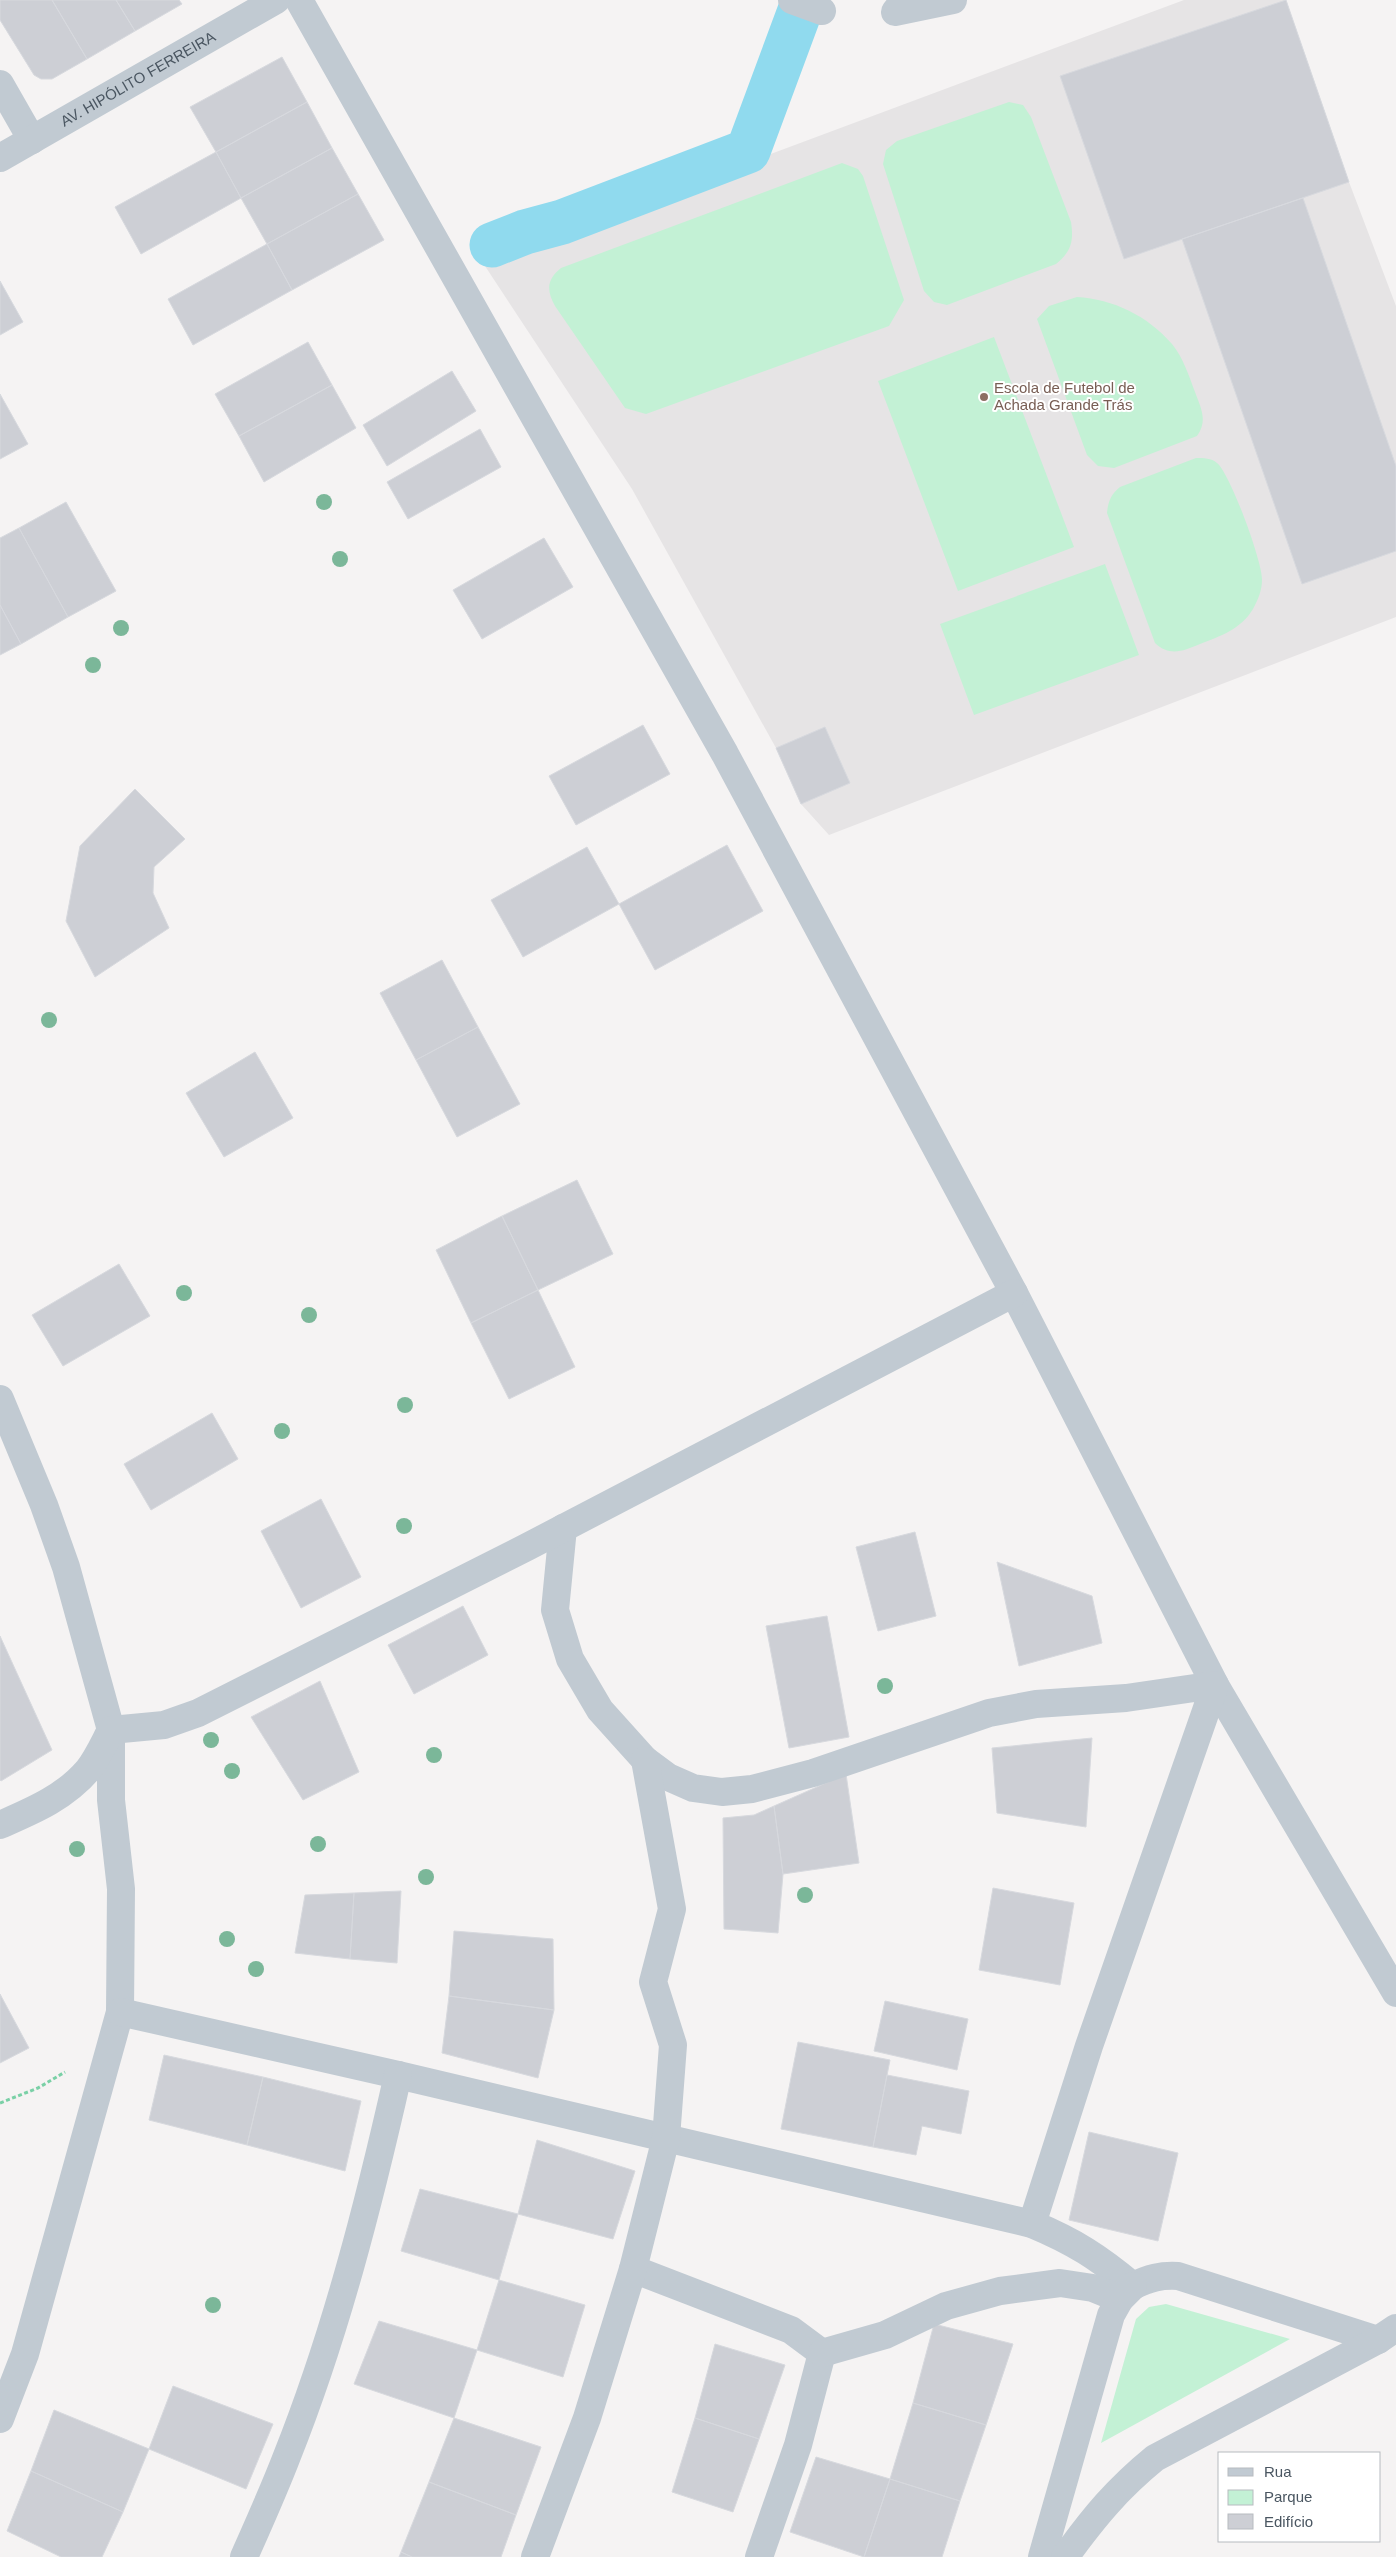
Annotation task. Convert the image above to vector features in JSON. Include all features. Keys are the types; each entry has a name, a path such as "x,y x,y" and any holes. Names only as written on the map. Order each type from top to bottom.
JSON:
{"street":[{"name":"AV. HIPÓLITO FERREIRA","path":"0,158 276,0"},
{"path":"299,0 725,754 1014,1293 1215,1685 1396,1993"},
{"path":"792,0 822,11"},
{"path":"904,0 895,12 953,0"},
{"path":"0,84 32,140"},
{"path":"111,1730 164,1725 198,1713 563,1528 1014,1293"},
{"path":"0,1399 44,1505 66,1567 111,1730 111,1800 121,1889 120,2012 25,2354 0,2420"},
{"path":"563,1528 555,1610 570,1659 600,1710 645,1760 668,1777 693,1788 722,1792 752,1789 812,1773 989,1713 1036,1704 1126,1698 1215,1685"},
{"path":"1032,2224 1089,2046 1215,1685"},
{"path":"0,1825 39,1808 67,1791 89,1769 111,1730"},
{"path":"535,2557 587,2418 633,2269 666,2138 673,2045 653,1982 672,1909 645,1760"},
{"path":"120,2012 398,2074 1032,2224 1064,2238 1095,2255 1127,2292"},
{"path":"244,2557 287,2455 330,2332 375,2177 398,2074"},
{"path":"633,2269 791,2330 822,2353"},
{"path":"1042,2557 1111,2315 1127,2292 1147,2279 1162,2275 1178,2276 1387,2334"},
{"path":"822,2353 885,2335 946,2306 1000,2290 1060,2284 1127,2292"},
{"path":"1065,2557 1097,2513 1124,2484 1155,2458 1387,2334"},
{"path":"759,2557 798,2445 822,2353"}],"shaded area":[{"name":"Escola de Futebol de Achada Grande Trás","path":"1184,0 1286,0 1349,182 1396,306 1396,617 829,835 801,804 776,748 632,489 485,266 596,219"}],"green space":[{"path":"1009,102 1023,105 1031,117 1071,222 1072,240 1070,246 1065,255 1056,264 947,305 934,302 924,291 883,164 886,150 897,141"},
{"path":"842,163 858,169 863,176 904,300 889,326 646,414 625,408 555,306 550,295 549,285 556,272 561,268"},
{"path":"1077,297 1090,298 1117,305 1141,317 1163,334 1172,344 1185,367 1201,409 1203,420 1197,436 1114,468 1098,466 1087,455 1037,319 1049,306"},
{"path":"994,337 1074,547 958,591 878,381"},
{"path":"1196,458 1215,461 1223,470 1230,483 1252,538 1261,571 1262,584 1253,609 1243,622 1223,635 1188,649 1171,651 1155,643 1107,509 1112,495 1120,487"},
{"path":"1105,564 1139,655 974,715 940,624"},
{"path":"1166,2304 1290,2339 1101,2443 1136,2319 1149,2307"}],"building":[{"path":"0,0 52,0 87,59 52,79 41,79 34,75 0,20"},
{"path":"52,0 116,0 135,31 87,59"},
{"path":"116,0 179,0 182,4 135,31"},
{"path":"1286,0 1349,182 1124,259 1060,76"},
{"path":"282,57 307,102 216,152 190,107"},
{"path":"307,102 332,148 241,198 216,152"},
{"path":"332,148 358,194 267,244 241,198"},
{"path":"216,152 241,198 141,254 115,207"},
{"path":"358,194 384,240 292,290 267,244"},
{"path":"1303,198 1396,466 1396,551 1302,584 1182,239"},
{"path":"267,244 292,290 193,345 168,299"},
{"path":"0,281 23,322 0,335"},
{"path":"308,342 332,385 239,436 215,394"},
{"path":"452,371 476,411 387,466 363,425"},
{"path":"332,385 356,428 264,482 239,436"},
{"path":"0,394 28,444 0,459"},
{"path":"480,429 501,467 408,519 387,482"},
{"path":"66,502 116,591 68,617 19,528"},
{"path":"19,528 68,617 21,644 0,605 0,538"},
{"path":"544,538 573,587 482,639 453,590"},
{"path":"0,605 21,644 0,655"},
{"path":"643,725 670,774 576,825 549,776"},
{"path":"825,727 850,783 801,804 776,748"},
{"path":"135,789 185,839 154,867 153,893 169,928 95,977 66,921 80,846"},
{"path":"727,845 763,911 655,970 619,904"},
{"path":"587,847 619,904 523,957 491,900"},
{"path":"442,960 478,1027 416,1060 380,993"},
{"path":"478,1027 520,1104 457,1137 416,1060"},
{"path":"255,1052 293,1118 224,1157 186,1093"},
{"path":"577,1180 613,1254 538,1290 502,1216"},
{"path":"502,1216 538,1290 471,1323 436,1250"},
{"path":"119,1264 150,1316 63,1366 32,1315"},
{"path":"538,1290 575,1367 509,1399 471,1323"},
{"path":"212,1413 238,1459 151,1510 124,1464"},
{"path":"321,1499 361,1577 301,1608 261,1531"},
{"path":"915,1532 936,1616 878,1631 856,1547"},
{"path":"997,1562 1092,1596 1102,1643 1019,1666"},
{"path":"463,1606 488,1655 414,1694 388,1645"},
{"path":"827,1616 849,1737 789,1748 766,1626"},
{"path":"0,1636 52,1750 1,1781 0,1780"},
{"path":"320,1681 359,1772 303,1800 251,1717"},
{"path":"1092,1738 1086,1827 997,1813 992,1748"},
{"path":"846,1774 859,1863 783,1874 774,1806"},
{"path":"774,1806 783,1874 778,1933 724,1929 723,1818 754,1815"},
{"path":"993,1888 1074,1903 1060,1985 979,1970"},
{"path":"401,1891 397,1963 350,1959 354,1893"},
{"path":"354,1893 350,1959 295,1953 305,1895"},
{"path":"454,1931 553,1939 554,2010 449,1996"},
{"path":"0,1994 29,2048 0,2063"},
{"path":"449,1996 554,2010 538,2078 442,2053"},
{"path":"885,2001 968,2019 957,2070 874,2051"},
{"path":"798,2042 890,2060 873,2147 781,2129"},
{"path":"164,2055 263,2077 247,2145 149,2120"},
{"path":"887,2075 969,2091 961,2134 922,2126 916,2155 873,2147"},
{"path":"263,2077 361,2101 345,2171 247,2145"},
{"path":"1089,2132 1178,2153 1158,2241 1069,2220"},
{"path":"537,2140 635,2171 613,2239 518,2214"},
{"path":"420,2189 518,2214 499,2280 401,2251"},
{"path":"499,2280 585,2305 563,2377 477,2350"},
{"path":"379,2321 477,2350 454,2418 354,2384"},
{"path":"934,2324 1013,2344 986,2425 913,2403"},
{"path":"715,2344 785,2365 759,2439 695,2418"},
{"path":"173,2386 273,2424 246,2489 149,2449"},
{"path":"913,2403 986,2425 960,2501 890,2479"},
{"path":"54,2410 149,2449 123,2512 31,2471"},
{"path":"454,2418 541,2447 516,2515 429,2482"},
{"path":"695,2418 759,2439 733,2512 672,2492"},
{"path":"816,2457 890,2479 864,2557 790,2532"},
{"path":"31,2471 123,2512 102,2557 61,2557 7,2531"},
{"path":"890,2479 960,2501 942,2557 864,2557"},
{"path":"429,2482 516,2515 501,2557 412,2557 401,2552"},
{"path":"401,2552 412,2557 399,2557"}],"waterway":[{"path":"492,245 525,232 562,222 748,151 804,0"}],"place":[{"name":"Escola de Futebol de Achada Grande Trás","path":"984,397"}]}
